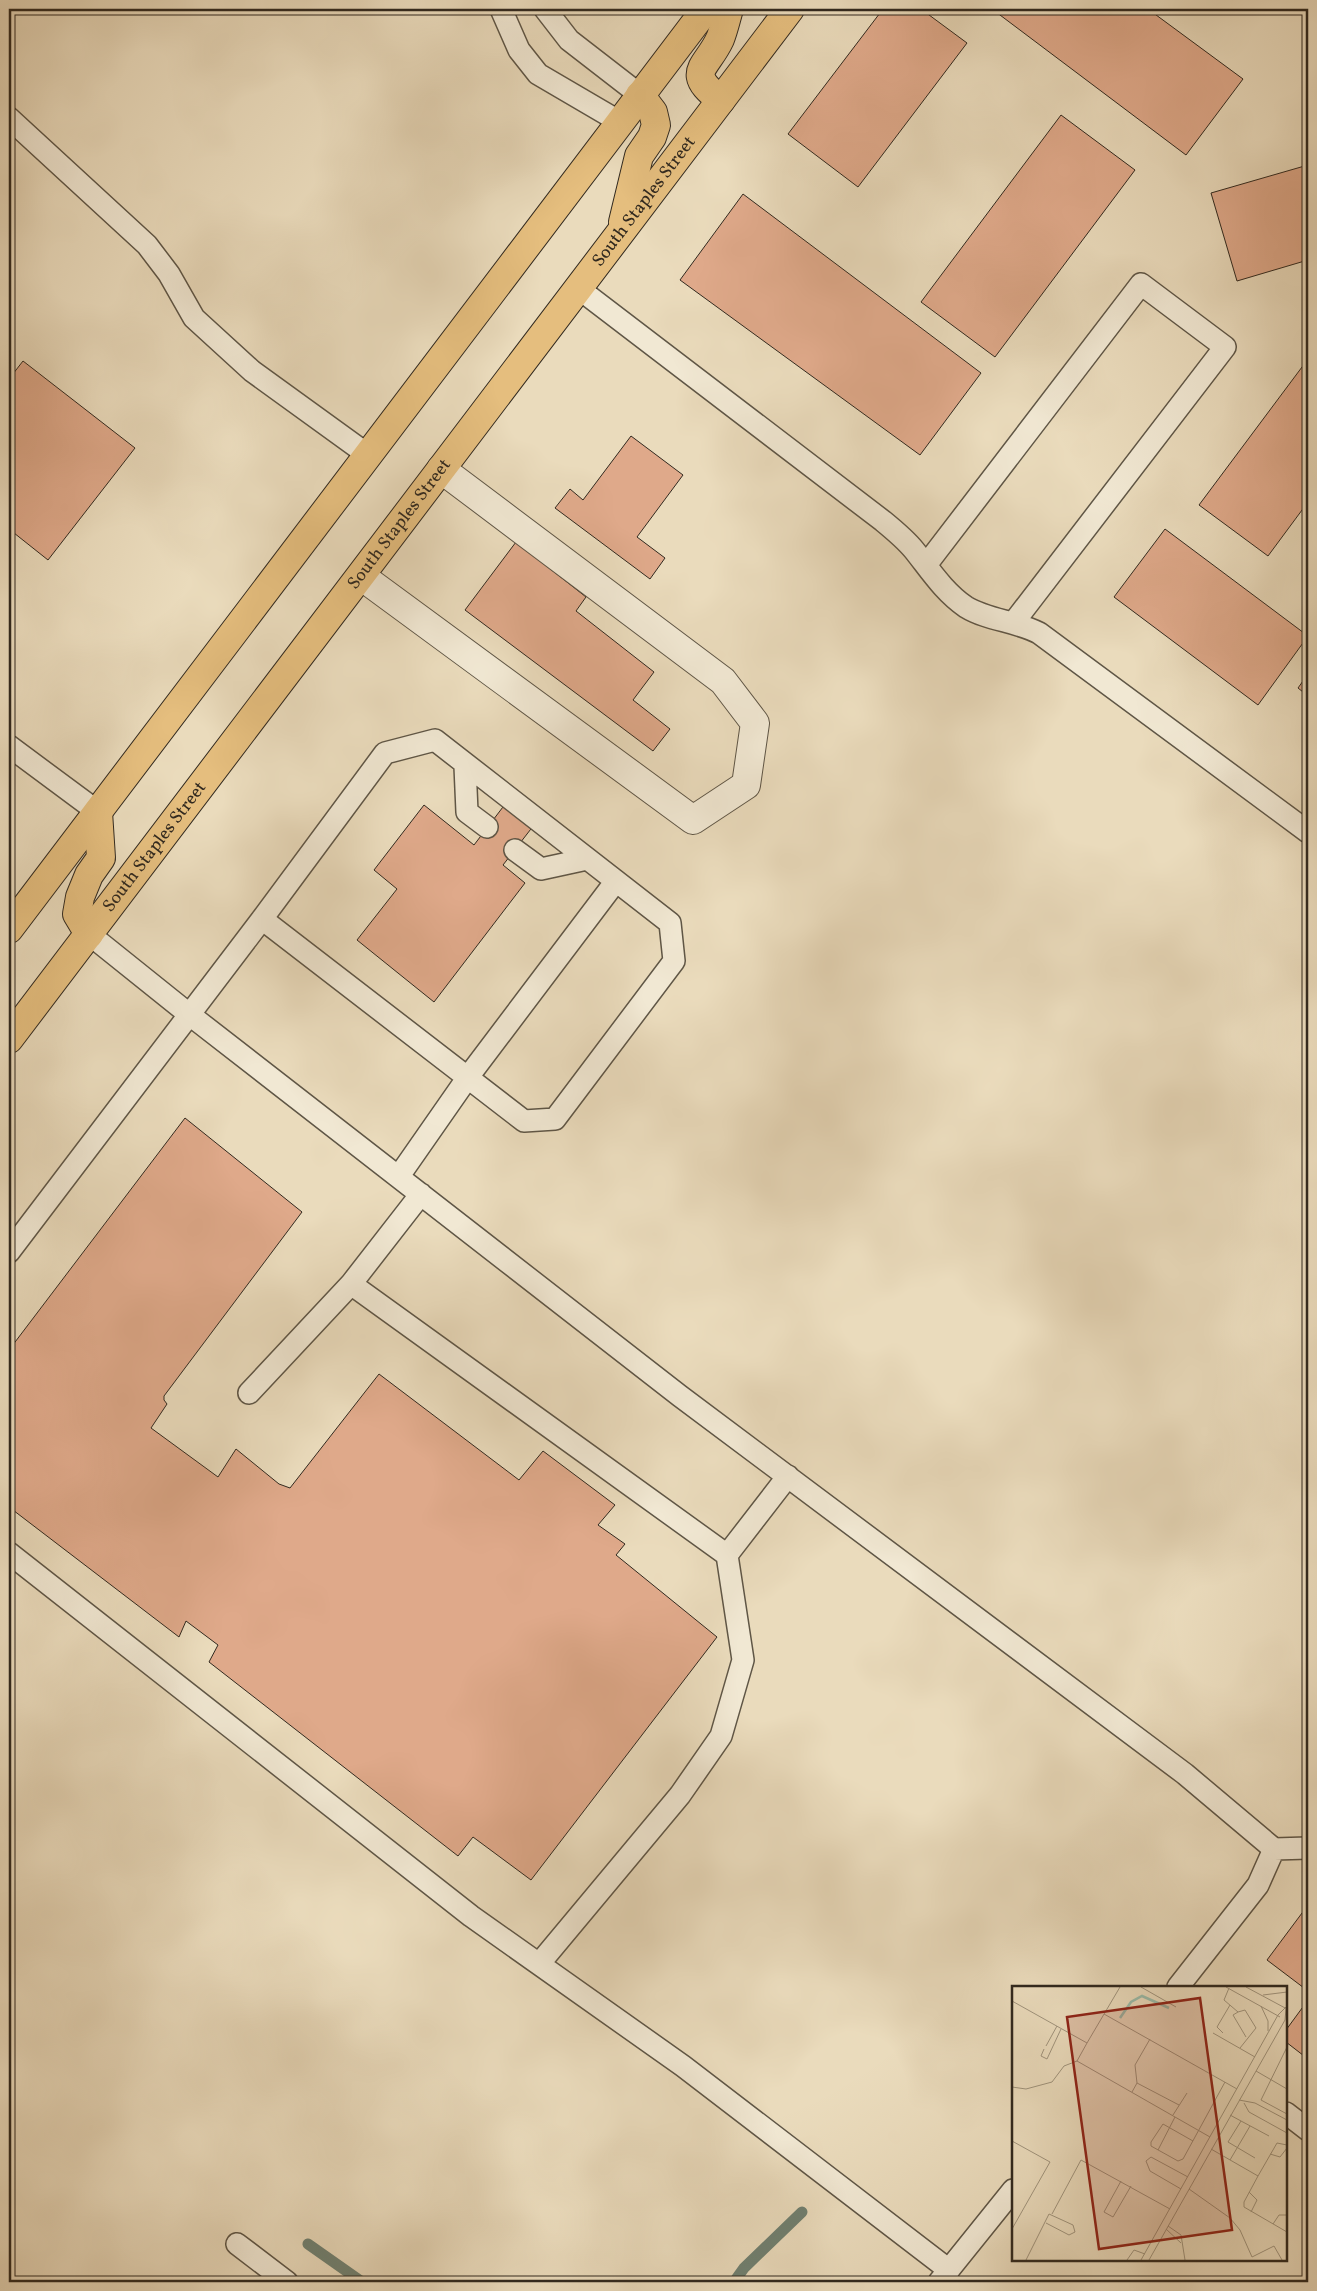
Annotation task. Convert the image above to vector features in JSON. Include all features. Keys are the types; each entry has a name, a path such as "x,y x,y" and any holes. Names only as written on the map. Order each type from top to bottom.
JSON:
{"main road":[{"path":"9,929 706,9"},
{"path":"721,100 704,87 700,75 706,60 720,40 730,9"},
{"name":"South Staples Street","path":"9,1040 790,9"},
{"path":"620,233 639,156 652,137 656,125 654,112 640,95"},
{"path":"89,934 77,914 80,897 89,875 100,858 98,812"}],"street":[{"path":"360,576 692,820 746,784 755,723 723,681 441,469"}],"lane":[{"path":"501,9 519,50 538,74 620,122"},
{"path":"545,9 569,40 640,95"},
{"path":"9,118 147,245 169,274 194,318 252,371 368,455"},
{"path":"926,565 1141,284 1225,347 1014,622"},
{"path":"578,288 884,521 912,548 947,591 968,608 1014,622 1038,633 1308,832"},
{"path":"9,1252 190,1015 385,753 435,740 670,923 674,961 556,1119 524,1121 262,919"},
{"path":"9,746 98,812"},
{"path":"466,766 467,812 487,827"},
{"path":"515,850 541,869 587,859"},
{"path":"399,1176 468,1077 616,882"},
{"path":"89,934 190,1015 680,1396 1186,1774 1274,1849 1308,1848"},
{"path":"249,1393 351,1284 421,1194"},
{"path":"351,1284 727,1555 743,1660 721,1736 680,1795 539,1964"},
{"path":"727,1555 788,1476"},
{"path":"9,1553 471,1916 684,2066 944,2276 1012,2191"},
{"path":"1179,1986 1258,1885 1274,1849"},
{"path":"1287,2114 1308,2130"},
{"path":"237,2244 287,2282"}],"building":[{"path":"883,9 921,9 967,43 858,187 788,134"},
{"path":"992,9 1148,9 1243,79 1186,155"},
{"path":"1061,115 1135,170 995,357 921,302"},
{"path":"1308,165 1308,260 1237,281 1211,193"},
{"path":"743,194 981,373 920,455 680,280"},
{"path":"1308,359 1308,502 1268,556 1199,505"},
{"path":"23,361 135,448 48,560 9,529 9,379"},
{"path":"631,436 683,475 637,537 665,558 650,579 555,508 570,489 583,500"},
{"path":"1165,529 1308,636 1258,705 1114,597"},
{"path":"516,542 586,597 576,611 654,672 633,700 670,729 653,751 465,610"},
{"path":"1308,674 1308,696 1298,688"},
{"path":"506,803 534,825 503,865 525,883 434,1002 357,940 397,889 374,870 424,805 474,845"},
{"path":"185,1118 302,1212 164,1396 167,1404 151,1428 218,1477 236,1449 279,1484 290,1488 379,1374 519,1480 543,1451 615,1505 598,1525 625,1544 616,1555 717,1637 531,1880 473,1837 458,1856 209,1662 218,1645 186,1621 179,1637 9,1507 9,1350"},
{"path":"1308,1905 1308,1991 1267,1960"},
{"path":"1308,2000 1308,2059 1287,2043 1287,2029"}],"waterway":[{"path":"734,2282 744,2268 802,2212"},
{"path":"308,2244 362,2282"}]}
